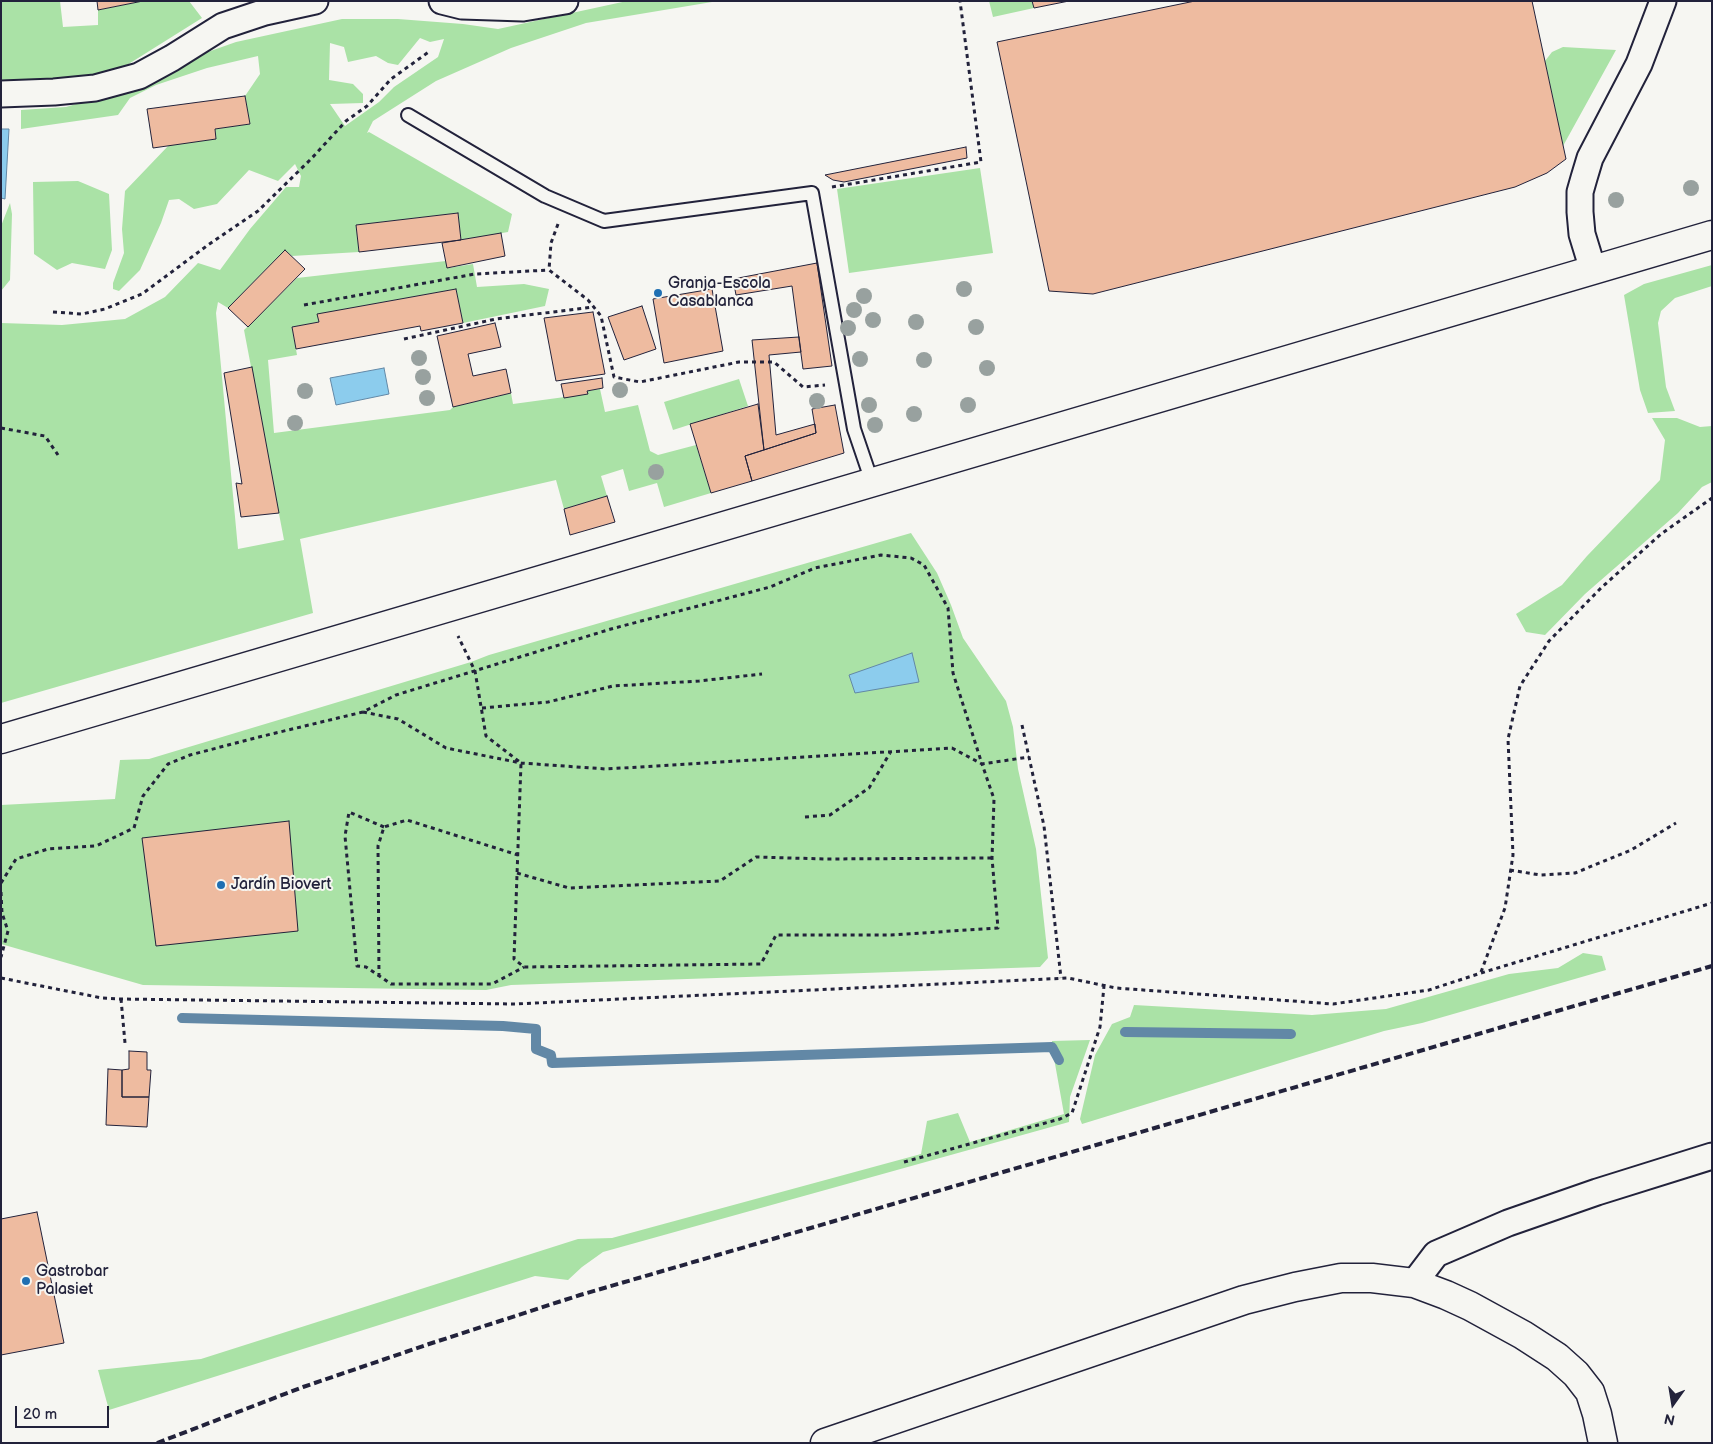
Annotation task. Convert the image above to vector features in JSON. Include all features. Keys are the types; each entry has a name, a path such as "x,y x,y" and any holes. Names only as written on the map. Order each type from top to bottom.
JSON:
{"main road":[{"path":"1,739 1712,235"},
{"path":"825,1443 1244,1300 1341,1278 1372,1278 1414,1284 1470,1306 1522,1335 1557,1357 1576,1374 1590,1392 1604,1443"}],"street":[{"path":"1,94 95,88 138,76 172,58 223,26 265,12 316,1"},
{"path":"442,1 462,6 523,8 565,1"},
{"path":"1593,270 1582,234 1580,192 1590,158 1639,64 1663,1"},
{"path":"1414,1284 1436,1254 1508,1223 1597,1192 1712,1156"}],"lane":[{"path":"408,115 545,196 604,221 812,193 854,429 872,482"}],"path":[{"path":"812,193 824,189 981,162 960,1"},
{"path":"53,312 82,314 105,309 142,294 258,211 311,159 346,121 367,106 391,79 430,51"},
{"path":"549,270 551,243 564,204"},
{"path":"304,305 475,274 549,270 588,300 601,316 614,377 640,382 739,362 774,362 803,387 846,383"},
{"path":"404,339 496,319 593,307"},
{"path":"1,428 45,436 58,455"},
{"path":"1481,973 1506,908 1513,855 1508,739 1520,686 1549,641 1601,588 1661,534 1712,498"},
{"path":"1,883 16,859 48,849 96,846 134,828 143,796 168,764 190,756 259,736 362,712 396,695 611,629 770,587 816,568 881,555 911,558 924,565 948,608 953,673 994,799 992,858 998,928 891,935 776,934 761,964 524,967 492,984 392,984 366,967 357,966 345,836 349,812 384,827 406,820 518,854"},
{"path":"444,608 475,672 486,736 521,763"},
{"path":"482,708 548,702 613,686 699,681 762,674"},
{"path":"362,712 398,719 446,748 521,763 606,768 952,748 982,764 1029,757"},
{"path":"1022,725 1044,826 1062,978"},
{"path":"805,817 830,815 870,788 890,752"},
{"path":"521,763 514,959 524,967"},
{"path":"1510,870 1540,875 1575,873 1631,850 1676,823"},
{"path":"379,977 378,846 384,827"},
{"path":"517,873 569,888 720,881 756,857 826,859 992,858"},
{"path":"1,892 2,913 8,931 1,957"},
{"path":"1,978 102,998 121,999 515,1004 1068,978 1116,988 1332,1004 1429,990 1712,903"},
{"path":"904,1162 1060,1120 1072,1113 1100,1026 1104,986"},
{"path":"121,999 125,1043"}],"green space":[{"path":"1,1 60,1 63,27 98,25 98,10 143,1 189,1 202,18 119,70 87,81 1,88"},
{"path":"627,1 718,1 586,23 511,48 436,81 373,121 367,133 369,132 512,214 508,232 461,240 458,213 356,225 359,252 292,256 285,250 228,308 218,302 216,313 238,549 284,540 244,330 297,278 446,261 448,268 473,264 477,287 524,284 549,289 545,306 463,323 456,289 318,314 319,322 292,327 297,355 268,360 274,433 450,410 453,407 511,393 513,404 587,394 587,391 600,389 605,412 638,405 650,451 658,455 696,445 711,493 664,507 657,483 629,491 623,469 601,476 607,496 564,509 556,480 300,539 313,613 1,703 1,323 62,325 125,319 165,297 198,263 220,270 250,229 286,187 299,187 301,176 295,164 278,181 249,170 217,204 194,209 179,199 169,200 140,270 119,291 113,289 113,283 124,253 122,229 125,191 169,145 216,139 215,129 250,124 245,96 260,74 258,56 207,68 156,85 130,98 118,115 21,129 21,110 66,107 139,85 188,59 236,42 342,19 398,19 498,29","holes":["420,38 430,42 444,39 438,57 394,87 379,102 345,126 330,104 363,103 363,94 353,84 329,80 330,43 344,47 348,62 376,56 388,63 398,65"]},
{"path":"989,1 1032,1 1034,8 993,17"},
{"path":"1563,47 1616,50 1563,146 1545,61 1552,52"},
{"path":"980,168 993,253 849,273 837,189"},
{"path":"78,181 109,194 112,250 105,269 72,263 57,270 34,254 33,182"},
{"path":"10,203 12,214 10,280 1,291 1,226"},
{"path":"1712,265 1712,286 1675,298 1661,311 1658,323 1666,387 1675,411 1648,413 1640,390 1624,295 1644,284"},
{"path":"739,379 748,406 673,430 664,402"},
{"path":"1652,418 1677,418 1700,427 1712,426 1712,482 1702,487 1678,513 1585,594 1545,635 1526,632 1516,614 1562,585 1587,556 1660,480 1665,440"},
{"path":"911,533 937,573 963,638 1006,701 1013,727 1018,769 1036,849 1048,958 1040,967 511,985 486,990 143,985 1,944 1,805 115,799 120,760 149,759 489,655"},
{"path":"1583,953 1602,956 1606,970 1422,1023 1384,1031 1082,1124 1080,1119 1095,1055 1112,1024 1130,1017 1134,1005 1312,1015 1386,1009 1509,974 1558,968"},
{"path":"1090,1040 1070,1097 1069,1122 603,1252 568,1280 535,1276 109,1410 98,1370 201,1359 578,1239 612,1238 921,1154 927,1121 958,1113 970,1142 1064,1114 1052,1041"}],"water":[{"path":"1,129 9,129 5,199 1,198"},
{"path":"384,368 389,394 336,405 330,378"},
{"path":"912,653 919,682 855,693 849,675"}],"building":[{"path":"97,1 143,1 98,10"},
{"path":"1032,1 1069,1 1034,8"},
{"path":"1195,1 1532,1 1566,159 1547,173 1515,187 1093,294 1049,291 997,42"},
{"path":"245,96 250,124 215,129 216,139 153,148 147,109"},
{"path":"966,147 967,158 844,182 833,180 825,175"},
{"path":"458,213 461,240 359,252 356,225"},
{"path":"501,233 505,256 447,268 442,243"},
{"path":"285,250 305,269 248,327 228,308"},
{"path":"817,263 832,366 803,369 792,286 736,295 733,279"},
{"path":"456,289 463,323 421,331 420,326 296,349 292,327 319,322 317,314"},
{"path":"712,289 723,351 664,363 653,299"},
{"path":"642,306 656,349 624,360 608,317"},
{"path":"593,312 605,374 556,381 544,318"},
{"path":"495,323 501,347 468,354 473,376 506,369 511,393 453,407 437,336"},
{"path":"799,337 801,352 769,355 776,435 815,424 816,433 764,450 752,340"},
{"path":"252,367 279,513 241,517 236,483 242,484 224,373"},
{"path":"602,378 603,388 587,391 588,394 564,398 561,384"},
{"path":"758,404 764,450 745,456 752,481 711,493 690,424"},
{"path":"835,405 844,453 752,481 745,456 816,433 812,409"},
{"path":"607,496 615,522 570,535 564,509"},
{"name":"Jardín Biovert","path":"289,821 298,931 156,946 142,838"},
{"path":"129,1051 147,1052 147,1070 151,1070 149,1097 122,1097 122,1070 129,1069"},
{"path":"108,1069 122,1070 122,1097 149,1097 147,1127 106,1125"},
{"name":"Gastrobar Palasiet","path":"37,1212 64,1343 1,1355 1,1219"}],"waterway":[{"path":"182,1018 503,1026 536,1029 536,1049 551,1055 552,1063 1052,1047 1059,1060"},
{"path":"1125,1032 1291,1034"}],"railway":[{"path":"157,1443 303,1387 580,1295 1712,966"}],"place":[{"name":"Granja-Escola Casablanca","path":"658,293"},
{"name":"Jardín Biovert","path":"221,885"},
{"name":"Gastrobar Palasiet","path":"26,1281"}]}
